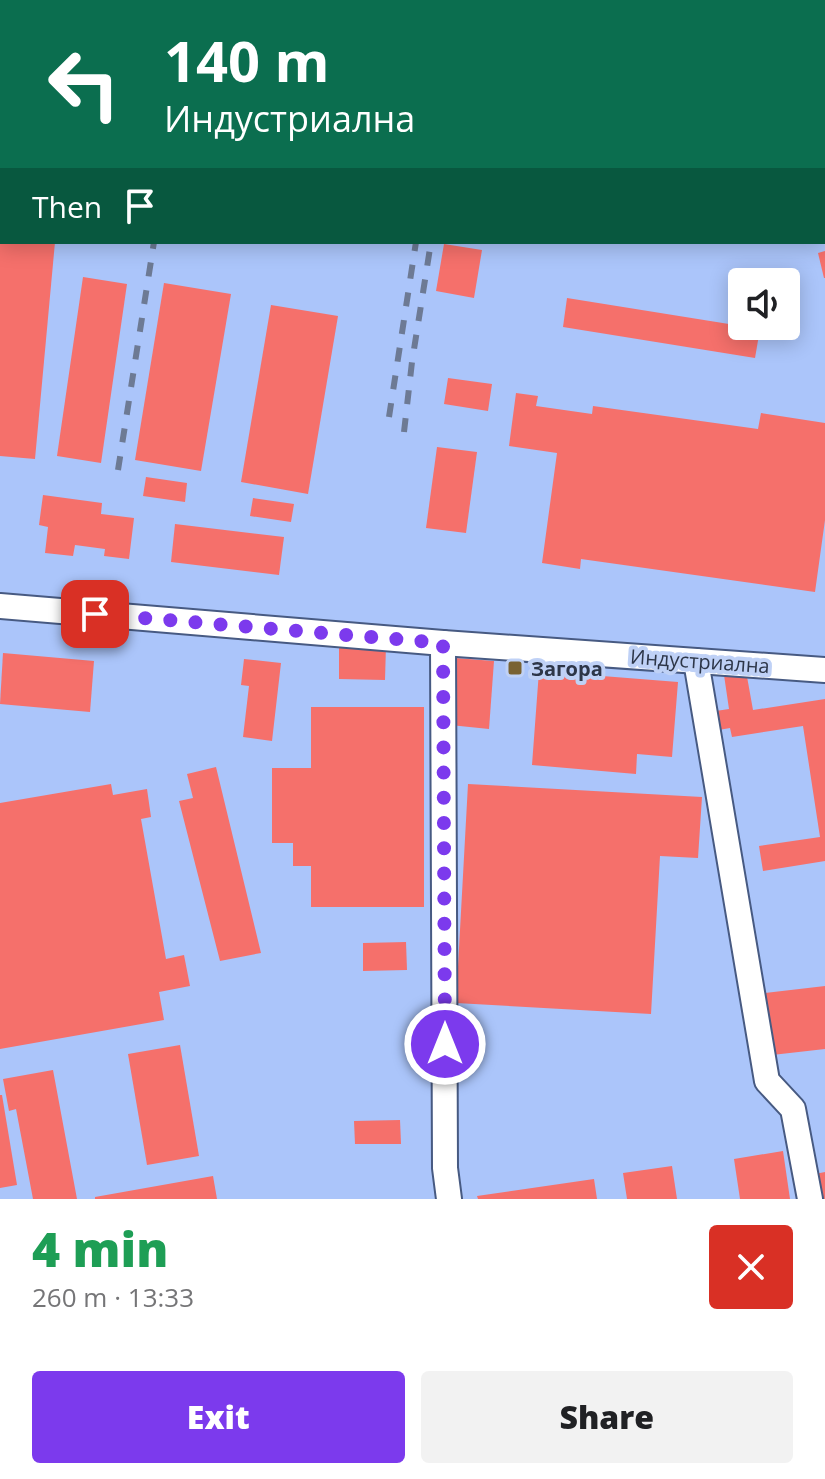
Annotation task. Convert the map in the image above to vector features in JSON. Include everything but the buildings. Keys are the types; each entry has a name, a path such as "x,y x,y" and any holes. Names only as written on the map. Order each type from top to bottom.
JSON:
{"street":[{"name":"Индустриална","path":"0,606 443,643 825,670"},
{"path":"443,643 445,1168 449,1199"},
{"path":"696,661 767,1081 793,1109 810,1199"}],"shaded area":[{"path":"0,244 825,244 825,1199 0,1199"}],"railway":[{"path":"118,470 154,244"},
{"path":"389,417 416,244"},
{"path":"404,432 431,244"}],"place":[{"name":"Загора","path":"515,668"}],"route":[{"path":"95,614 443,643 445,1044"}]}
